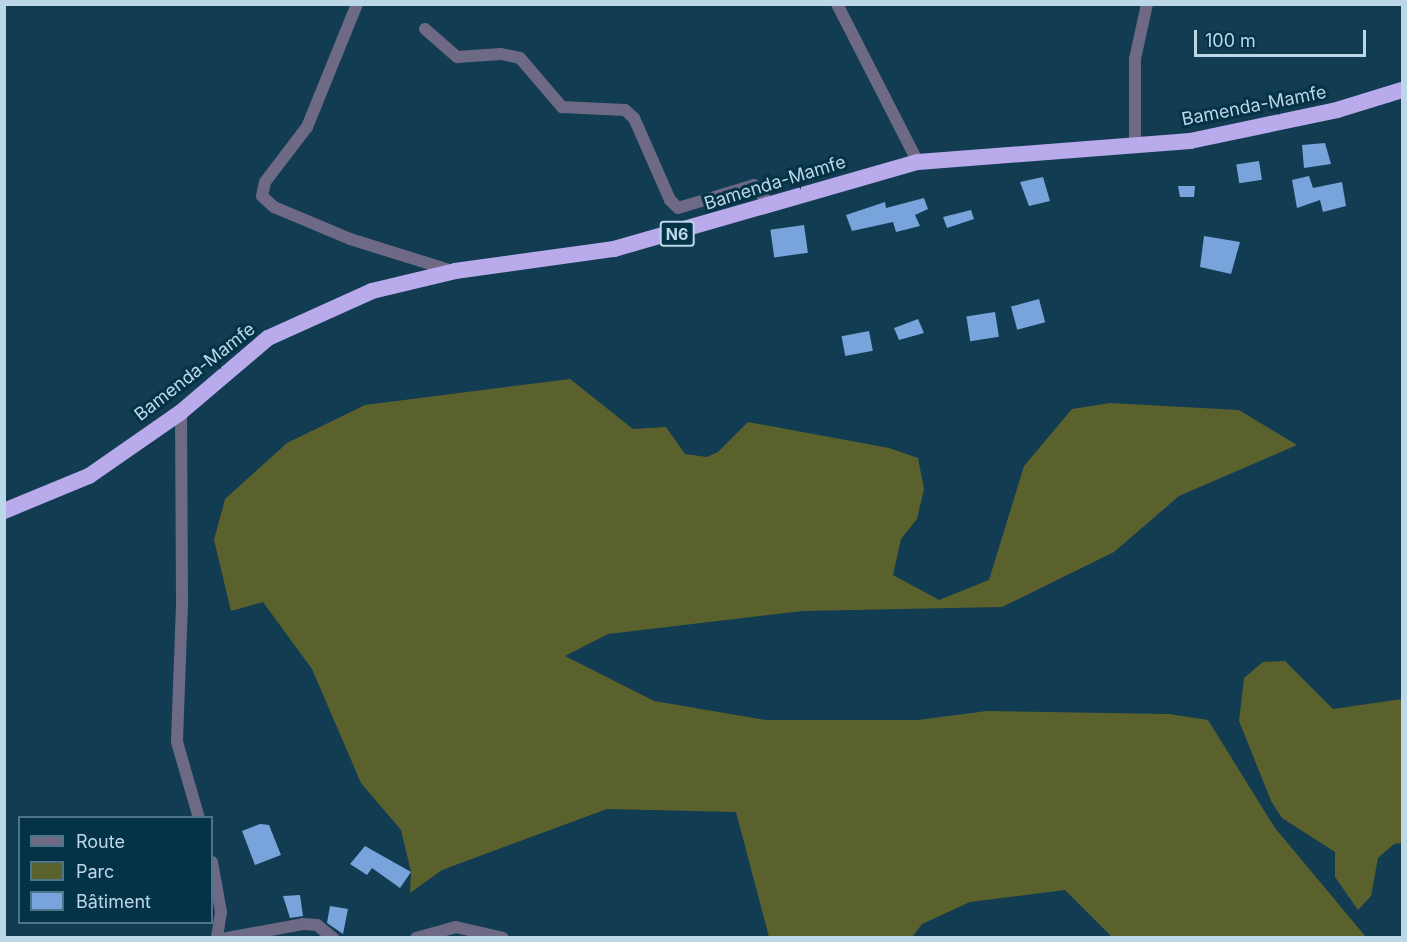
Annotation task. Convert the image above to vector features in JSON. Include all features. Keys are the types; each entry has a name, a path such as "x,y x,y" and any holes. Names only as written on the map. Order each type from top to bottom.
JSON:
{"highway":[{"name":"Bamenda-Mamfe","path":"4,511 89,476 181,412 268,338 372,291 455,272 614,249 677,234 768,203 918,162 1190,141 1337,110 1402,90"}],"street":[{"path":"357,4 307,126 265,182 262,196 274,207 350,239 455,272"},
{"path":"837,4 918,162"},
{"path":"1135,145 1135,59 1147,4"},
{"path":"425,29 457,57 501,54 520,58 562,107 572,110 625,110 634,118 670,200 678,208 754,185 768,203"},
{"path":"181,412 182,604 177,742 198,816"},
{"path":"213,868 221,912 217,938"},
{"path":"227,938 303,924 317,925 333,938"},
{"path":"416,938 456,927 503,938"}],"green space":[{"path":"570,379 633,429 666,427 685,454 707,457 718,452 748,422 889,448 918,458 924,489 917,519 901,539 893,575 939,600 989,580 1024,466 1072,409 1110,403 1239,410 1297,445 1179,496 1114,552 1002,607 803,611 608,634 565,656 654,701 766,720 918,720 987,711 1169,714 1208,720 1275,828 1366,937 1112,937 1065,890 970,902 922,924 912,937 769,937 736,812 607,809 442,870 410,893 411,872 401,830 361,783 312,669 263,602 231,611 214,540 225,499 287,443 365,405"},
{"path":"1285,661 1333,709 1402,699 1402,843 1394,844 1378,858 1371,896 1358,910 1335,877 1335,852 1282,818 1271,801 1239,721 1244,678 1263,662"}],"building":[{"path":"1325,143 1331,164 1304,168 1302,145"},
{"path":"1259,161 1262,180 1239,183 1236,165"},
{"path":"1309,176 1313,188 1342,182 1346,206 1323,212 1320,200 1297,208 1292,180"},
{"path":"1043,177 1050,201 1029,206 1020,182"},
{"path":"1178,186 1195,186 1194,197 1180,197"},
{"path":"924,198 928,209 915,215 920,226 896,232 893,222 852,231 846,215 885,202 886,208"},
{"path":"971,210 974,219 947,228 943,217"},
{"path":"804,225 808,253 774,257 770,230"},
{"path":"1204,236 1240,242 1231,274 1200,267"},
{"path":"1039,299 1045,322 1017,330 1011,307"},
{"path":"995,312 999,337 970,341 966,317"},
{"path":"918,319 924,333 899,340 894,328"},
{"path":"869,331 873,351 845,356 842,336"},
{"path":"260,824 269,825 281,855 255,865 242,831"},
{"path":"365,846 411,872 400,888 372,868 367,875 350,864"},
{"path":"300,895 303,916 290,918 283,896"},
{"path":"330,906 348,909 343,934 327,923"}]}
